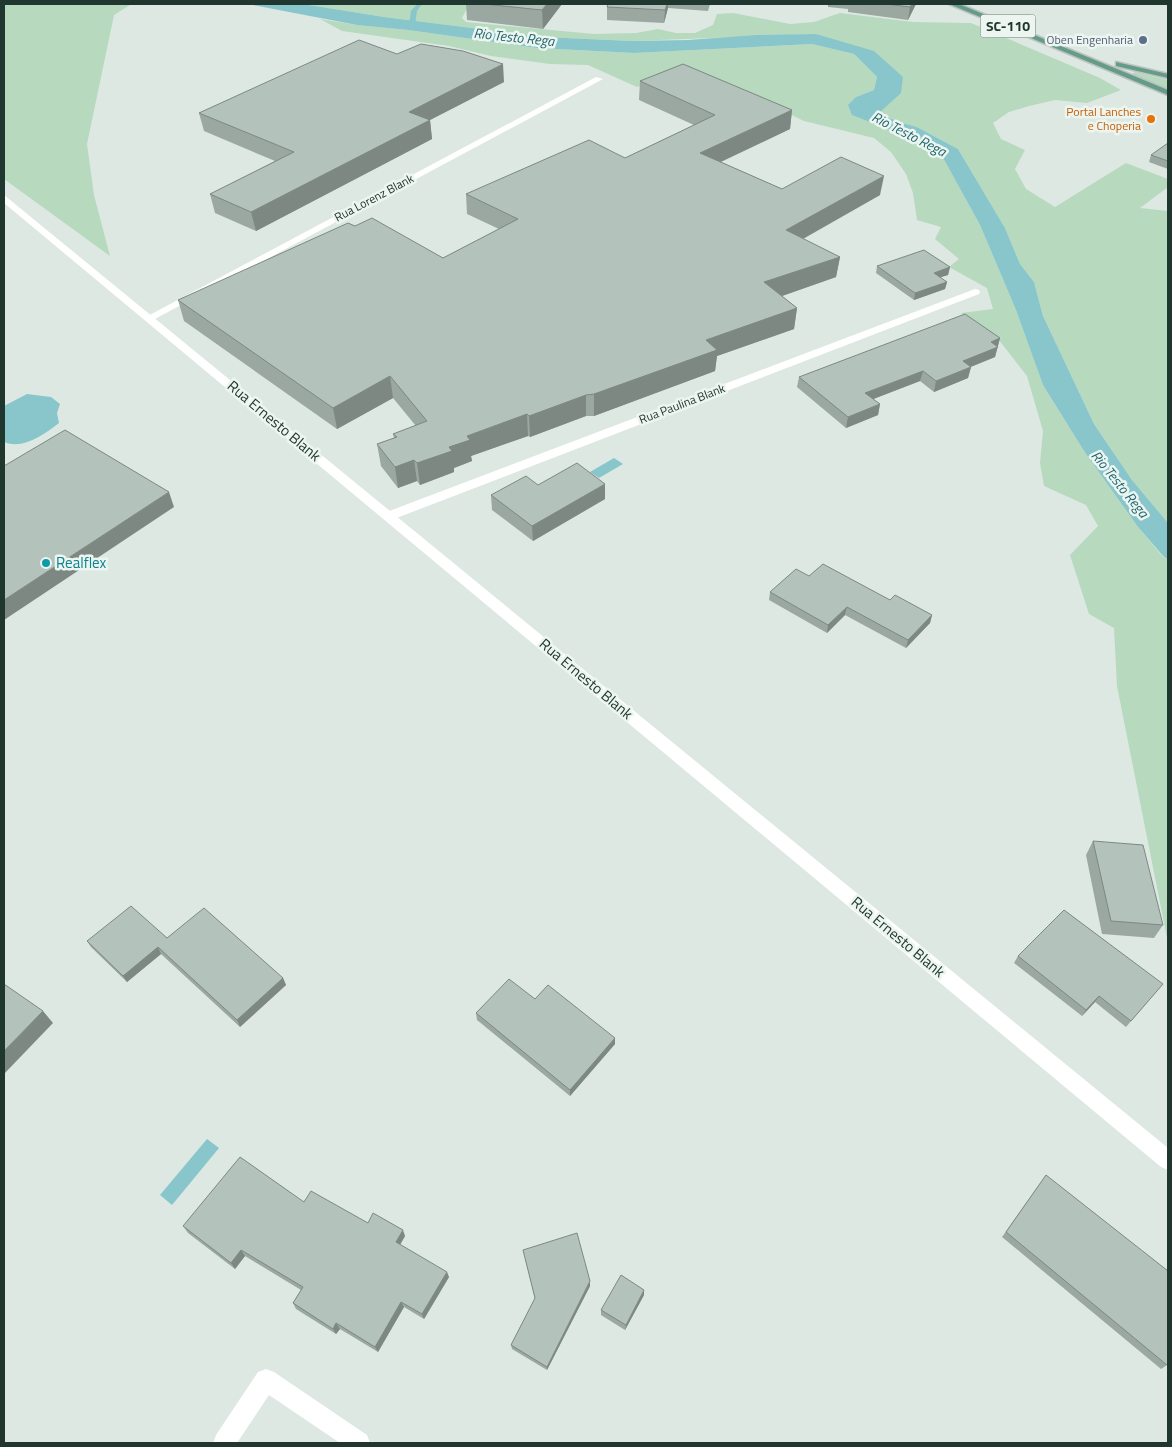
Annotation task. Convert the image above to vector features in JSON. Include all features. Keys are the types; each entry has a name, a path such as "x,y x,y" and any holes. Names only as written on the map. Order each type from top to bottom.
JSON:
{"main road":[{"name":"SC-110","path":"953,4 1168,93"},
{"name":"SC-110","path":"1062,48 1168,76"}],"street":[{"name":"Rua Lorenz Blank","path":"149,318 599,79"},
{"name":"Rua Ernesto Blank","path":"4,198 1168,1160"},
{"name":"Rua Paulina Blank","path":"389,516 975,292"},
{"path":"224,1443 266,1380 359,1443"}],"green space":[{"path":"4,4 130,5 114,15 87,144 94,195 110,256 4,179"},
{"path":"303,4 469,4 462,18 466,22 594,34 636,33 658,29 676,33 695,33 713,25 717,14 733,13 790,24 814,22 840,13 913,22 971,23 1100,78 1121,90 1087,103 1055,100 1029,106 1009,112 993,123 1001,139 1025,150 1015,169 1026,189 1055,207 1126,163 1168,179 1168,187 1140,208 1168,211 1168,523 1132,480 1094,424 1043,316 1034,282 1020,264 1005,228 958,149 917,127 899,122 879,112 887,104 903,77 816,34 632,41 543,37 384,17"},
{"path":"320,19 537,48 634,53 812,44 854,54 877,77 874,90 856,97 877,125 906,136 942,156 980,225 1016,310 1043,385 1084,451 1138,527 1163,557 1168,559 1168,943 1117,686 1114,628 1089,614 1070,555 1098,526 1086,505 1044,486 1040,463 1043,431 1027,376 995,335 961,313 993,309 987,288 949,267 959,259 935,239 941,227 917,220 913,193 906,174 891,152 874,138 804,121 717,79 673,75 637,87 588,65 550,64 491,56 449,46 342,31"},
{"path":"1135,72 1168,80 1168,89 1131,75"}],"water":[{"name":"Rio Testo Rega","path":"232,4 303,4 384,17 543,37 632,41 816,34 874,51 903,77 901,93 879,113 899,122 917,127 958,149 1005,228 1020,264 1034,282 1043,316 1094,424 1132,480 1168,523 1168,559 1164,557 1138,527 1084,451 1043,385 1016,310 980,225 942,156 906,136 852,115 848,105 856,97 874,90 877,77 854,54 812,44 634,53 537,48 408,30 357,25 253,5"},
{"path":"27,394 51,397 60,404 57,413 59,423 26,443 11,444 4,442 4,406"},
{"path":"614,458 623,464 599,478 590,472"},
{"path":"207,1139 219,1148 172,1205 160,1195"}],"building":[{"path":"484,4 547,4 542,10"},
{"path":"608,4 667,4 665,10 607,7"},
{"path":"886,4 912,4 910,7"},
{"path":"359,40 397,54 421,44 463,51 503,64 409,112 430,120 251,212 210,194 294,152 199,113"},
{"path":"683,64 792,110 700,153 782,189 841,157 884,176 786,230 840,257 764,282 797,308 706,340 717,350 529,416 527,414 467,436 470,440 449,447 452,451 417,463 414,460 395,467 377,444 397,437 393,434 427,421 390,376 333,408 178,300 348,223 355,226 372,218 443,258 518,219 466,194 589,140 625,158 715,115 640,81"},
{"path":"1168,143 1168,161 1151,155"},
{"path":"924,250 950,267 934,273 947,282 915,293 877,266"},
{"path":"965,314 1000,338 991,342 998,347 963,361 971,367 936,381 923,371 865,393 880,404 848,417 799,377"},
{"name":"Realflex","path":"65,430 169,492 4,600 4,466"},
{"path":"577,463 605,484 532,526 491,495 526,476 538,485"},
{"path":"823,564 890,600 895,595 932,615 908,640 847,607 828,625 770,592 796,569 809,576"},
{"path":"1093,841 1143,845 1163,925 1111,921"},
{"path":"131,906 167,938 204,908 283,978 237,1020 158,947 123,976 87,941"},
{"path":"1064,910 1163,984 1131,1021 1099,996 1086,1010 1018,956"},
{"path":"509,979 535,999 548,985 615,1038 570,1090 476,1013"},
{"path":"4,984 43,1011 4,1051"},
{"path":"240,1157 304,1202 311,1191 368,1223 373,1213 403,1230 396,1242 447,1272 422,1314 401,1302 375,1347 336,1323 333,1329 293,1303 303,1287 241,1250 231,1263 183,1226"},
{"path":"1046,1175 1168,1271 1167,1365 1006,1232"},
{"path":"577,1233 590,1281 547,1367 511,1345 535,1298 523,1250"},
{"path":"621,1275 644,1290 626,1325 601,1310"}],"waterway":[{"path":"412,25 414,11 419,4"}],"place":[{"name":"Oben Engenharia","path":"1143,40"},
{"name":"Portal Lanches e Choperia","path":"1151,119"},
{"name":"Realflex","path":"46,563"}]}
